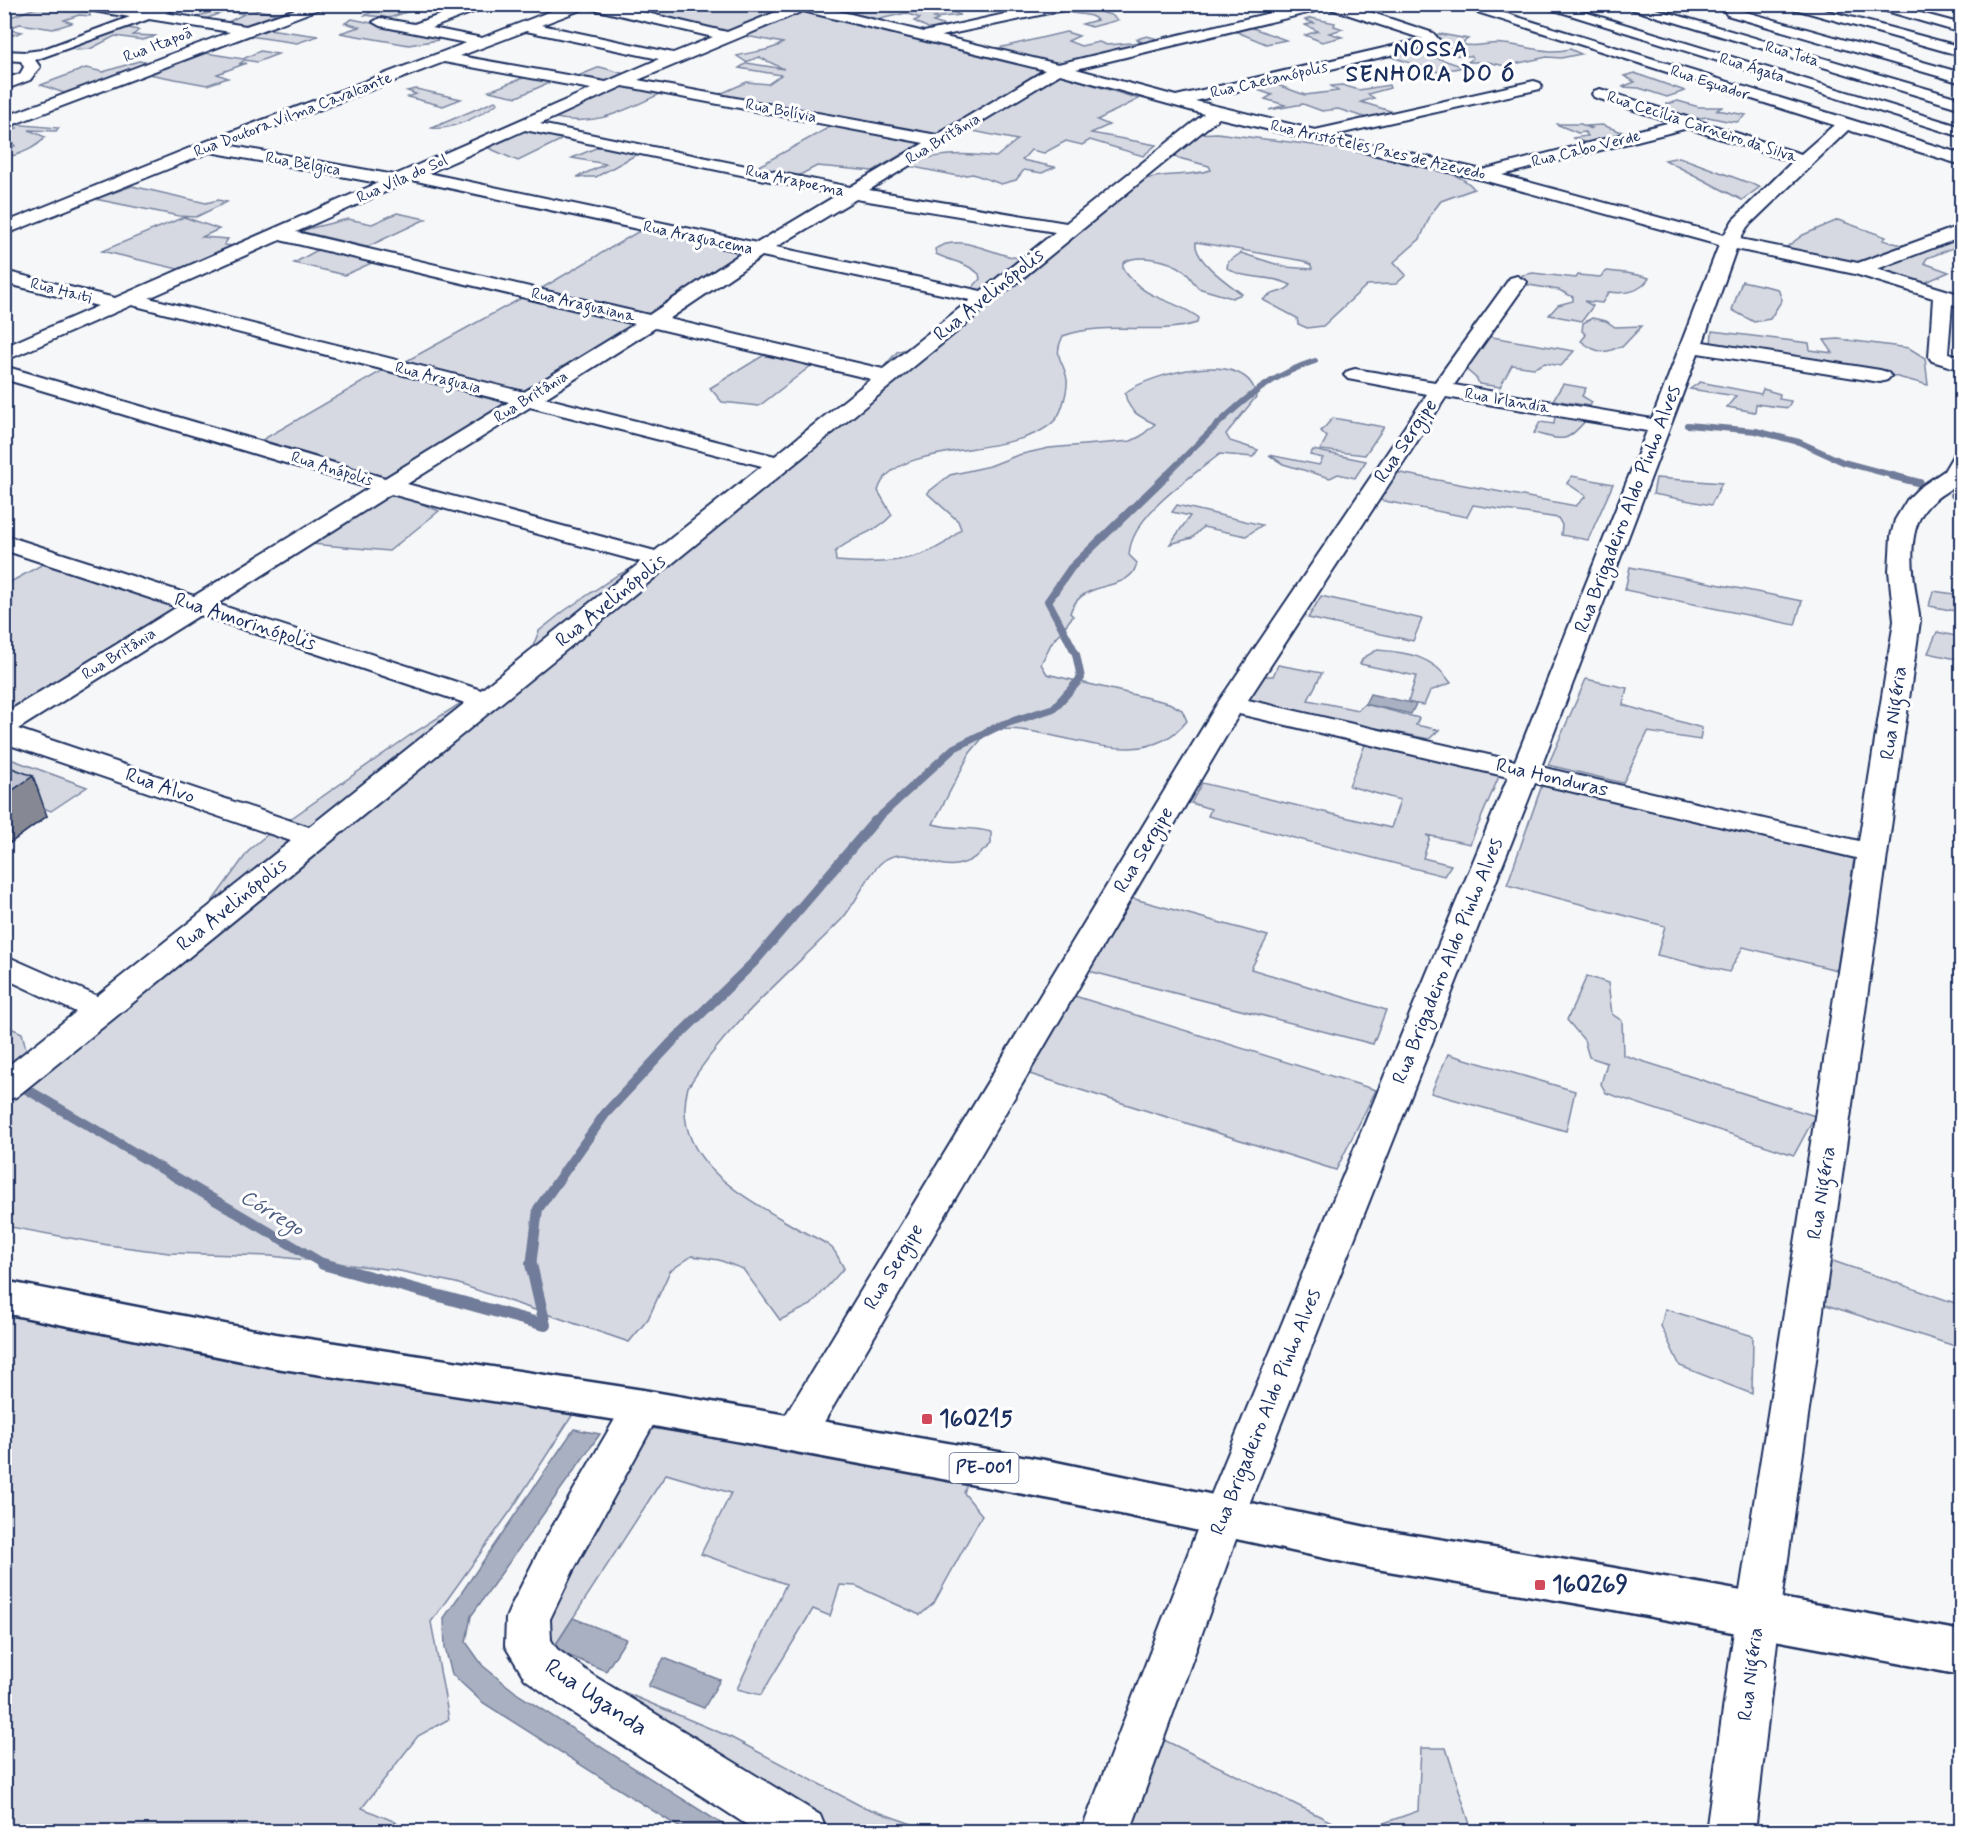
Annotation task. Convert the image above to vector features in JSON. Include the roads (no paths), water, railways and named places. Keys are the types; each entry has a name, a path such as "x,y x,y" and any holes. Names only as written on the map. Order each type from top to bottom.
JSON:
{"main road":[{"name":"PE-001","path":"4,1297 276,1351 643,1407 1056,1481 1371,1548 1962,1653"}],"street":[{"path":"75,4 248,30"},
{"path":"4,55 26,57 54,51 177,4"},
{"name":"Rua Itapoã","path":"4,123 248,30 325,4"},
{"path":"417,29 487,4"},
{"name":"Rua Doutora Vilma Cavalcante","path":"4,230 208,147 583,4"},
{"path":"589,4 726,36"},
{"path":"920,36 1073,4"},
{"path":"1058,69 1329,4"},
{"name":"Rua Caetanópolis","path":"1179,100 1429,43 1433,39 1329,4"},
{"name":"Rua Equador","path":"1459,4 1843,126 1962,160"},
{"name":"Rua Ágata","path":"1542,4 1962,132"},
{"name":"Rua Tota","path":"1622,4 1962,104"},
{"path":"1685,23 1730,9 1764,4"},
{"path":"1784,4 1962,52"},
{"path":"1869,4 1962,29"},
{"name":"Rua Vila do Sol","path":"4,355 614,84 802,5"},
{"name":"Rua Aristóteles Paes de Azevedo","path":"802,5 1179,100 1216,112 1483,175 1729,242 1859,268 1952,298"},
{"path":"1730,9 1962,78"},
{"path":"380,22 482,42"},
{"path":"524,26 674,58"},
{"path":"1676,72 1772,48"},
{"path":"4,85 25,77 32,67 26,57"},
{"name":"Rua Bolívia","path":"440,57 614,84 941,141"},
{"name":"Rua Britânia","path":"4,726 654,321 757,251 1058,69"},
{"path":"1312,135 1534,86"},
{"name":"Rua Cecília Carneiro da Silva","path":"1600,94 1804,159"},
{"name":"Rua Avelinópolis","path":"4,1088 1216,112"},
{"name":"Rua Cabo Verde","path":"1483,175 1688,123"},
{"name":"Rua Arapoema","path":"523,125 853,193 1068,229"},
{"name":"Rua Brigadeiro Aldo Pinho Alves","path":"1105,1832 1223,1517 1525,771 1660,427 1729,242 1740,224 1804,159 1843,126"},
{"name":"Rua Belgica","path":"208,147 404,178"},
{"name":"Rua Araguacema","path":"404,178 986,298"},
{"path":"1859,268 1962,230"},
{"name":"Rua Araguaiana","path":"279,234 888,377"},
{"name":"Rua Haiti","path":"4,277 125,302"},
{"name":"Rua Sergipe","path":"795,1434 1231,704 1440,390 1517,282"},
{"path":"1952,298 1938,354 1939,357 1962,364"},
{"name":"Rua Araguaia","path":"125,302 780,464"},
{"path":"1691,346 1880,376"},
{"name":"Rua Anápolis","path":"4,372 390,487 661,561"},
{"name":"Rua Irlandia","path":"1355,375 1660,427"},
{"name":"Rua Nigéria","path":"1730,1832 1758,1616 1907,621 1899,555 1915,506 1927,493 1952,478 1962,459"},
{"name":"Rua Amorinópolis","path":"4,542 487,701"},
{"name":"Rua Honduras","path":"1231,704 1873,852"},
{"name":"Rua Alvo","path":"4,734 315,839"},
{"path":"4,965 101,1011"},
{"name":"Rua Uganda","path":"643,1407 558,1557 528,1618 528,1646 541,1664 578,1690 803,1832"}],"water":[{"path":"1370,694 1416,704 1411,714 1365,704"},
{"path":"574,1429 600,1434 471,1616 466,1642 483,1666 519,1695 733,1831 685,1831 482,1702 452,1674 445,1648 444,1618"},
{"path":"573,1618 626,1639 606,1671 553,1649"},
{"path":"664,1658 720,1680 704,1708 648,1686"}],"waterway":[{"path":"1164,477 1252,394 1272,381 1315,361"},
{"path":"1687,425 1756,431 1799,442 1843,462 1899,477"},
{"path":"875,821 954,748 1001,725 1054,708 1081,678 1076,654 1048,601 1071,568 1166,476"},
{"path":"1893,476 1920,483"},
{"path":"1954,495 1962,498"},
{"path":"531,1265 538,1209 605,1114 672,1042 754,962 875,821"},
{"name":"Córrego","path":"16,1083 324,1264"},
{"name":"Córrego","path":"324,1264 545,1325 531,1265"}],"place":[{"name":"160215","path":"927,1419"},
{"name":"160269","path":"1540,1585"}],"district":[{"name":"NOSSA SENHORA DO Ó","path":"1431,62"}]}
